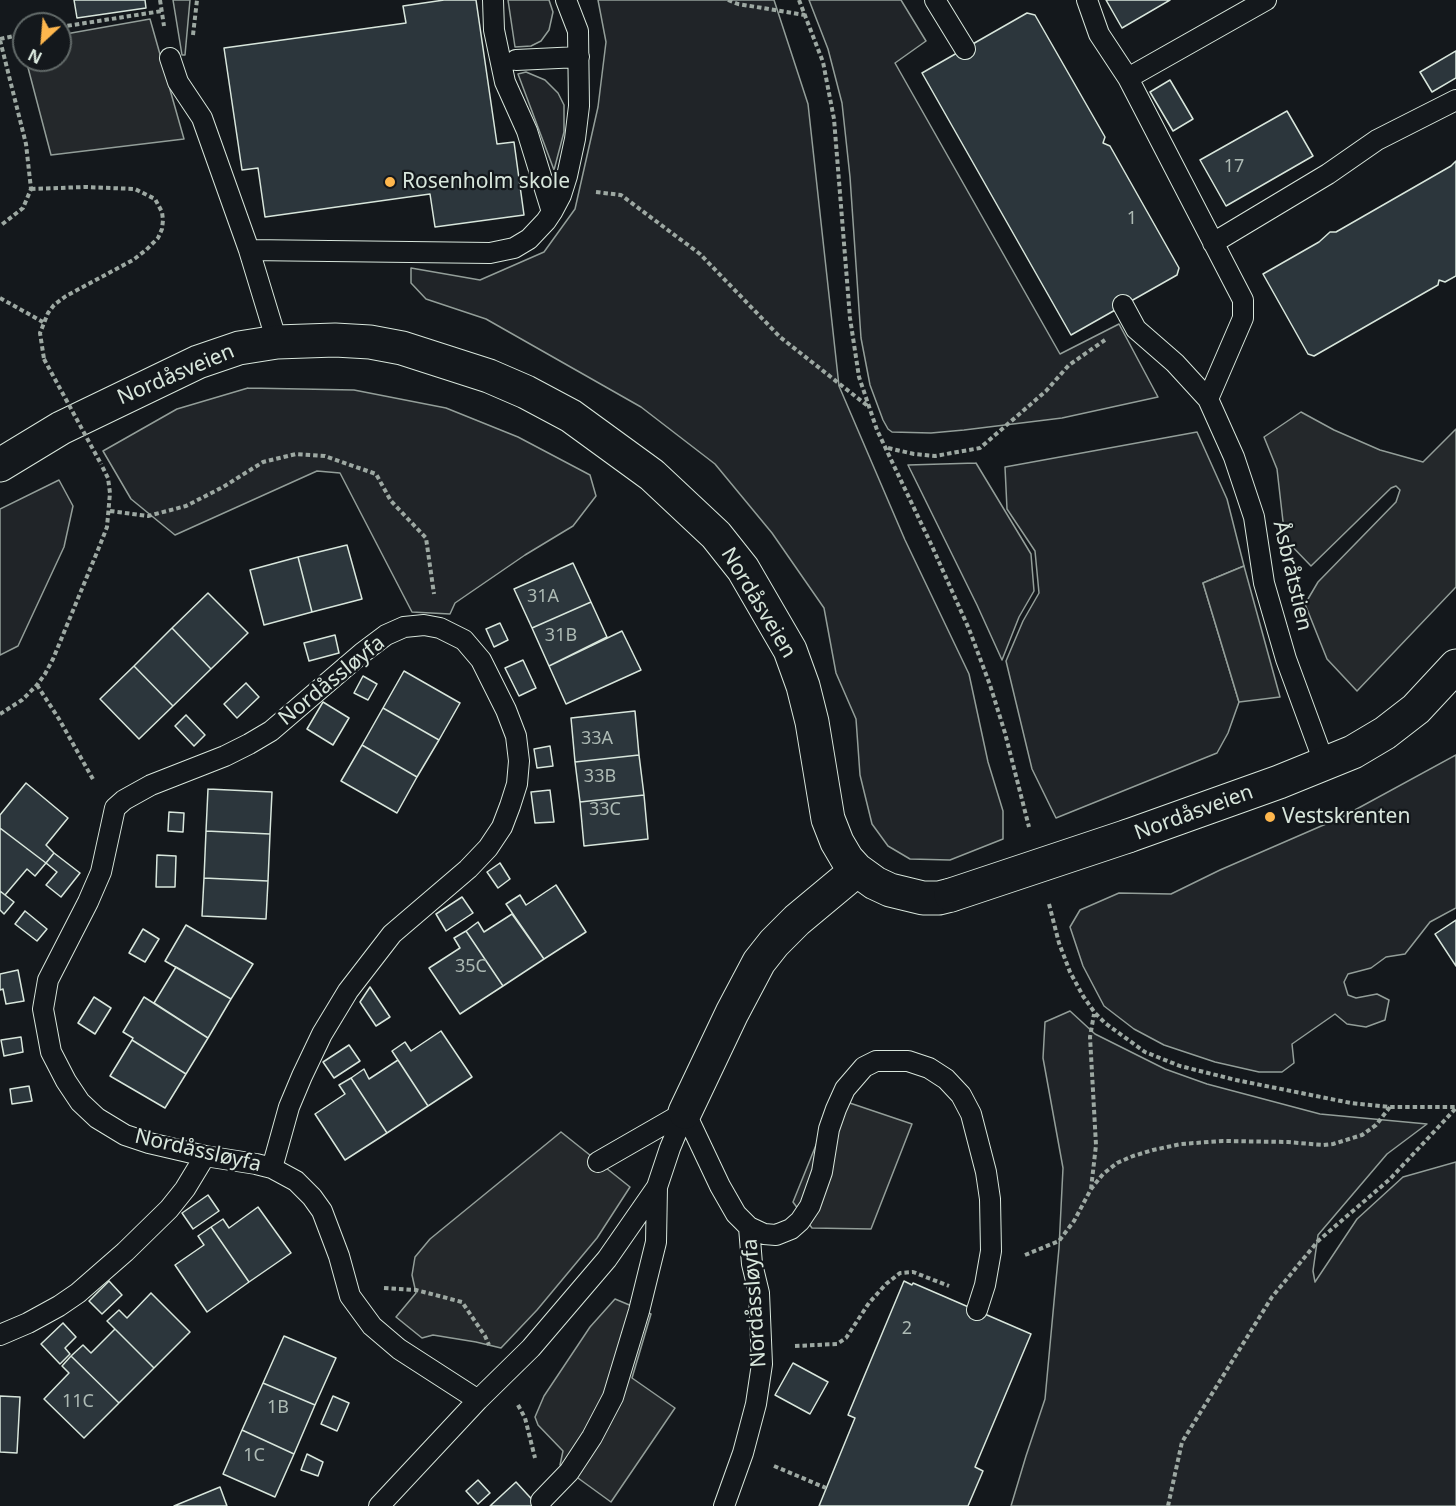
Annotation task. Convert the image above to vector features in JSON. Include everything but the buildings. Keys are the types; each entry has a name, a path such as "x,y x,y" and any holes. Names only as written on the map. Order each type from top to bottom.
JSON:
{"street":[{"name":"Nordåsveien","path":"0,465 70,424 198,362 239,348 277,342 306,340 370,342 402,348 480,372 526,392 572,416 652,475 723,544 743,569 790,650 803,686 812,722 828,819 837,842 857,870 875,883 906,896 939,898 951,896 1128,836 1325,765 1385,733 1416,709 1456,666"},
{"path":"685,1112 759,962 797,920 857,870"}],"lane":[{"path":"493,0 494,30 505,82 527,130 552,212"},
{"path":"249,250 490,253 513,248 529,239 552,212 564,185 575,139 579,106 578,31 566,0"},
{"path":"935,0 965,49"},
{"path":"1087,0 1099,34 1128,78 1243,300 1243,318 1208,399"},
{"path":"1128,78 1266,0"},
{"path":"516,60 579,57"},
{"path":"170,58 178,82 202,118 249,250 277,342"},
{"path":"1213,243 1328,174 1377,141 1456,100"},
{"name":"Åsbråtstien","path":"1123,305 1136,329 1175,363 1208,399 1234,457 1254,517 1264,583 1286,659 1325,765"},
{"name":"Nordåssløyfa","path":"272,1168 289,1107 302,1076 322,1034 348,991 392,934 468,869 488,848 502,827 517,784 519,761 516,736 506,710 481,660 464,640 440,628 424,625 404,627 386,636 362,653 271,731 225,756 151,785 124,800 115,808 101,872 48,980 43,1009 51,1052 80,1102 97,1118 124,1135 205,1156 272,1168 296,1181 322,1211 350,1296 372,1326 399,1349 478,1400"},
{"path":"749,1227 764,1234 776,1234 791,1229 800,1221 816,1190 829,1129 836,1108 845,1089 864,1067 876,1061 891,1060 908,1061 929,1068 946,1079 961,1095 971,1114 986,1172 991,1251 985,1285 977,1310"},
{"path":"598,1162 685,1112"},
{"path":"379,1506 562,1313 607,1259 657,1187 685,1112"},
{"name":"Nordåssløyfa","path":"685,1112 729,1203 736,1215 749,1227 752,1264 759,1293 762,1364 756,1404 740,1463 724,1506"},
{"path":"0,1335 59,1306 78,1293 125,1252 169,1209 205,1156"},
{"path":"548,1494 569,1472 592,1437 613,1397 657,1242 657,1187"}],"path":[{"path":"728,0 738,4 805,15"},
{"path":"799,0 823,62 834,119 850,318 859,377 878,430 969,629 1005,733 1030,830"},
{"path":"72,25 162,11"},
{"path":"0,40 26,144 31,189 23,208 0,226"},
{"path":"0,714 22,700 37,686 53,659 103,536 110,511 108,478 44,359 40,341 43,322 54,305 66,296 133,260 146,250 158,238 163,220 162,212 155,199 135,189 93,187 31,189"},
{"path":"593,192 621,195 700,254 780,337 869,407"},
{"path":"0,298 43,322"},
{"path":"887,448 935,456 980,448 1046,391 1069,365 1104,340 1136,329"},
{"path":"110,511 148,516 186,506 223,487 263,462 296,454 335,459 376,474 391,501 426,538 440,628"},
{"path":"37,686 54,709 100,792 115,808"},
{"path":"1047,897 1059,943 1070,972 1095,1013 1119,1035 1145,1052 1180,1066 1308,1095 1390,1107 1456,1107"},
{"path":"1091,1189 1096,1145 1090,1037 1095,1013"},
{"path":"1034,1251 1059,1241 1066,1234 1091,1189 1103,1174 1118,1163 1153,1150 1182,1144 1223,1141 1333,1144 1362,1135 1376,1125 1390,1107"},
{"path":"1168,1506 1182,1442 1272,1297 1318,1242 1390,1179 1456,1107"},
{"path":"761,1346 837,1344 846,1338 869,1303 886,1284 900,1273 914,1272 952,1287"},
{"path":"347,1285 416,1290 462,1302 485,1336 502,1377 525,1418 538,1468 548,1494"},
{"path":"769,1464 826,1488"}],"shaded area":[{"path":"173,0 190,0 185,55 182,55"},
{"path":"508,0 549,0 553,12 549,30 541,41 531,46 515,47"},
{"path":"598,0 774,0 808,104 839,386 905,540 969,674 988,762 1003,811 1003,839 950,860 910,859 888,846 872,824 860,775 856,719 836,673 824,608 772,533 715,464 641,407 486,319 426,299 411,283 411,268 480,280 544,252 575,209 598,107 606,42"},
{"path":"809,0 901,0 926,41 895,63 1060,354 1119,324 1158,397 1062,418 964,430 931,433 892,432 888,429 870,385 861,338 850,177 842,103 828,49"},
{"path":"150,19 184,139 51,155 29,72 72,72 72,33"},
{"path":"526,72 545,80 558,93 564,105 564,132 554,170 518,74"},
{"path":"248,388 354,390 446,408 518,437 590,475 596,496 573,526 525,555 455,603 450,614 412,612 340,473 317,471 175,535 131,499 103,451 177,409"},
{"path":"1301,412 1334,430 1380,450 1423,462 1456,429 1456,587 1357,691 1327,659 1305,604 1318,582 1396,502 1400,490 1396,486 1391,488 1311,566 1285,539 1277,469 1264,437"},
{"path":"1197,432 1227,499 1244,566 1203,583 1239,702 1228,733 1217,753 1056,818 1032,769 1006,661 1023,621 1039,593 1035,551 1007,509 1005,467"},
{"path":"976,463 1031,554 1034,591 1019,617 1002,660 908,465"},
{"path":"59,480 73,506 64,547 18,646 0,655 0,509"},
{"path":"1244,566 1280,697 1239,702 1203,583"},
{"path":"1456,755 1456,908 1430,922 1405,954 1386,957 1371,968 1348,974 1344,982 1348,995 1356,998 1377,994 1389,1000 1385,1020 1366,1027 1347,1024 1335,1014 1292,1044 1294,1063 1282,1072 1259,1072 1215,1062 1164,1045 1134,1029 1104,1006 1083,966 1070,927 1080,910 1119,893 1171,894 1342,817"},
{"path":"1070,1011 1095,1034 1165,1069 1207,1084 1320,1114 1427,1124 1387,1154 1318,1235 1313,1271 1315,1282 1357,1219 1403,1177 1456,1162 1456,1506 1011,1506 1045,1399 1059,1248 1063,1168 1043,1058 1045,1022"},
{"path":"835,1098 912,1124 871,1229 812,1228 793,1202"},
{"path":"561,1132 630,1187 597,1238 537,1310 501,1348 433,1335 422,1338 396,1317 416,1293 412,1275 415,1257 430,1239"},
{"path":"615,1299 651,1314 632,1378 675,1408 611,1502 560,1465 563,1451 538,1425 535,1417 544,1396 590,1327"}],"place":[{"name":"Rosenholm skole","path":"390,182"},
{"name":"Vestskrenten","path":"1270,817"}]}
